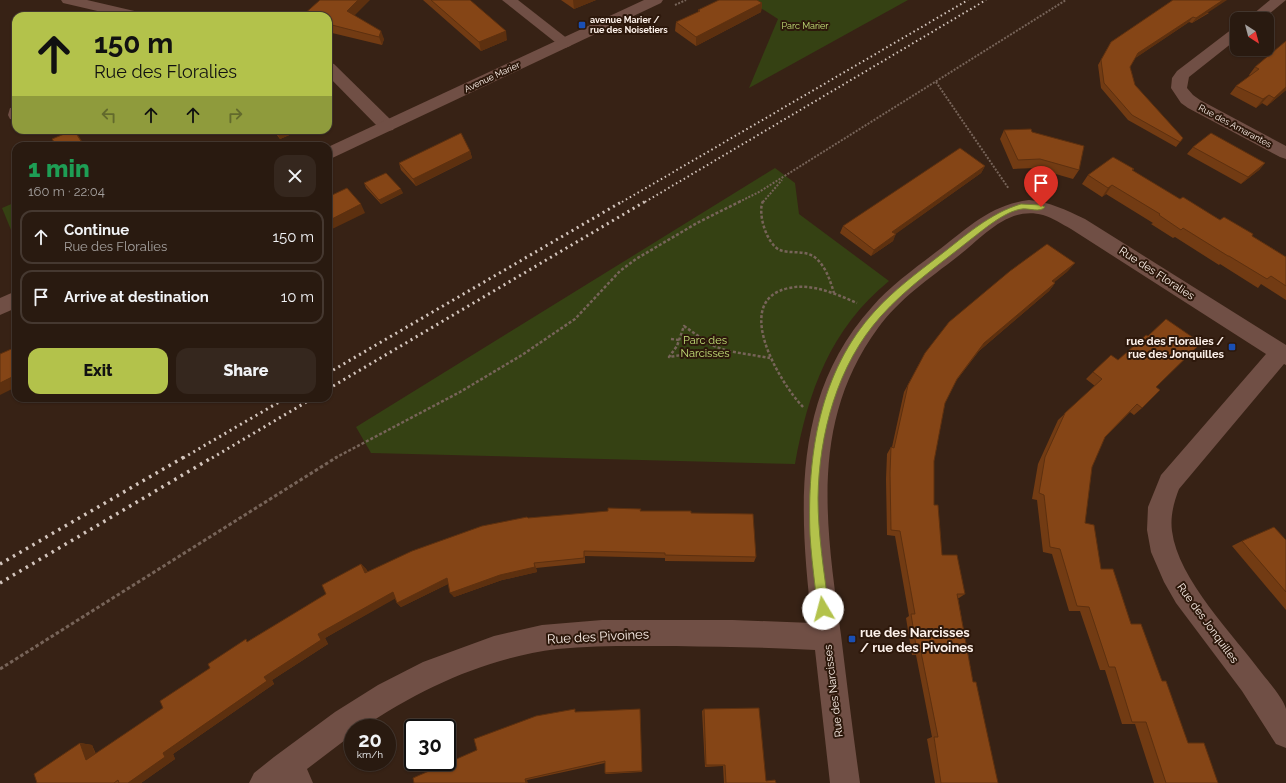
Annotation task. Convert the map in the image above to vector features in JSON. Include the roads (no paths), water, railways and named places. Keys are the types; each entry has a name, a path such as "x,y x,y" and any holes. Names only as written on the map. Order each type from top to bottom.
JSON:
{"street":[{"path":"68,0 120,12"},
{"path":"509,0 565,43"},
{"name":"Avenue Marier","path":"332,152 656,0"},
{"path":"1263,12 1279,0"},
{"name":"Rue des Amarantes","path":"1230,37 1183,74 1180,78 1179,88 1187,99 1194,104 1286,153"},
{"path":"332,71 387,126"},
{"name":"Rue des Floralies","path":"1017,200 1060,214 1078,224 1283,355"},
{"name":"Rue des Narcisses","path":"845,783 816,545 813,499 820,434 829,400 842,367 870,323 895,297 924,272 990,221 1005,212 1017,200"},
{"path":"0,307 12,301"},
{"name":"Rue des Jonquilles","path":"1283,355 1169,483 1162,497 1158,515 1160,534 1173,575 1185,594 1245,674 1286,734"},
{"name":"Rue des Pivoines","path":"264,783 293,774 377,702 432,673 466,659 527,642 573,635 643,632 765,634 827,637"}],"railway":[{"path":"622,202 968,0"},
{"path":"645,202 986,0"},
{"path":"332,371 623,201"},
{"path":"332,387 646,201"},
{"path":"183,458 279,402"},
{"path":"212,458 306,402"},
{"path":"0,564 184,457"},
{"path":"0,583 213,457"}],"place":[{"name":"avenue Marier / rue des Noisetiers","path":"582,25"},
{"name":"rue des Floralies / rue des Jonquilles","path":"1232,347"},
{"name":"rue des Narcisses / rue des Pivoines","path":"852,639"}],"park label":[{"name":"Parc Marier","path":"805,26"},
{"name":"Parc des Narcisses","path":"705,346"}]}
